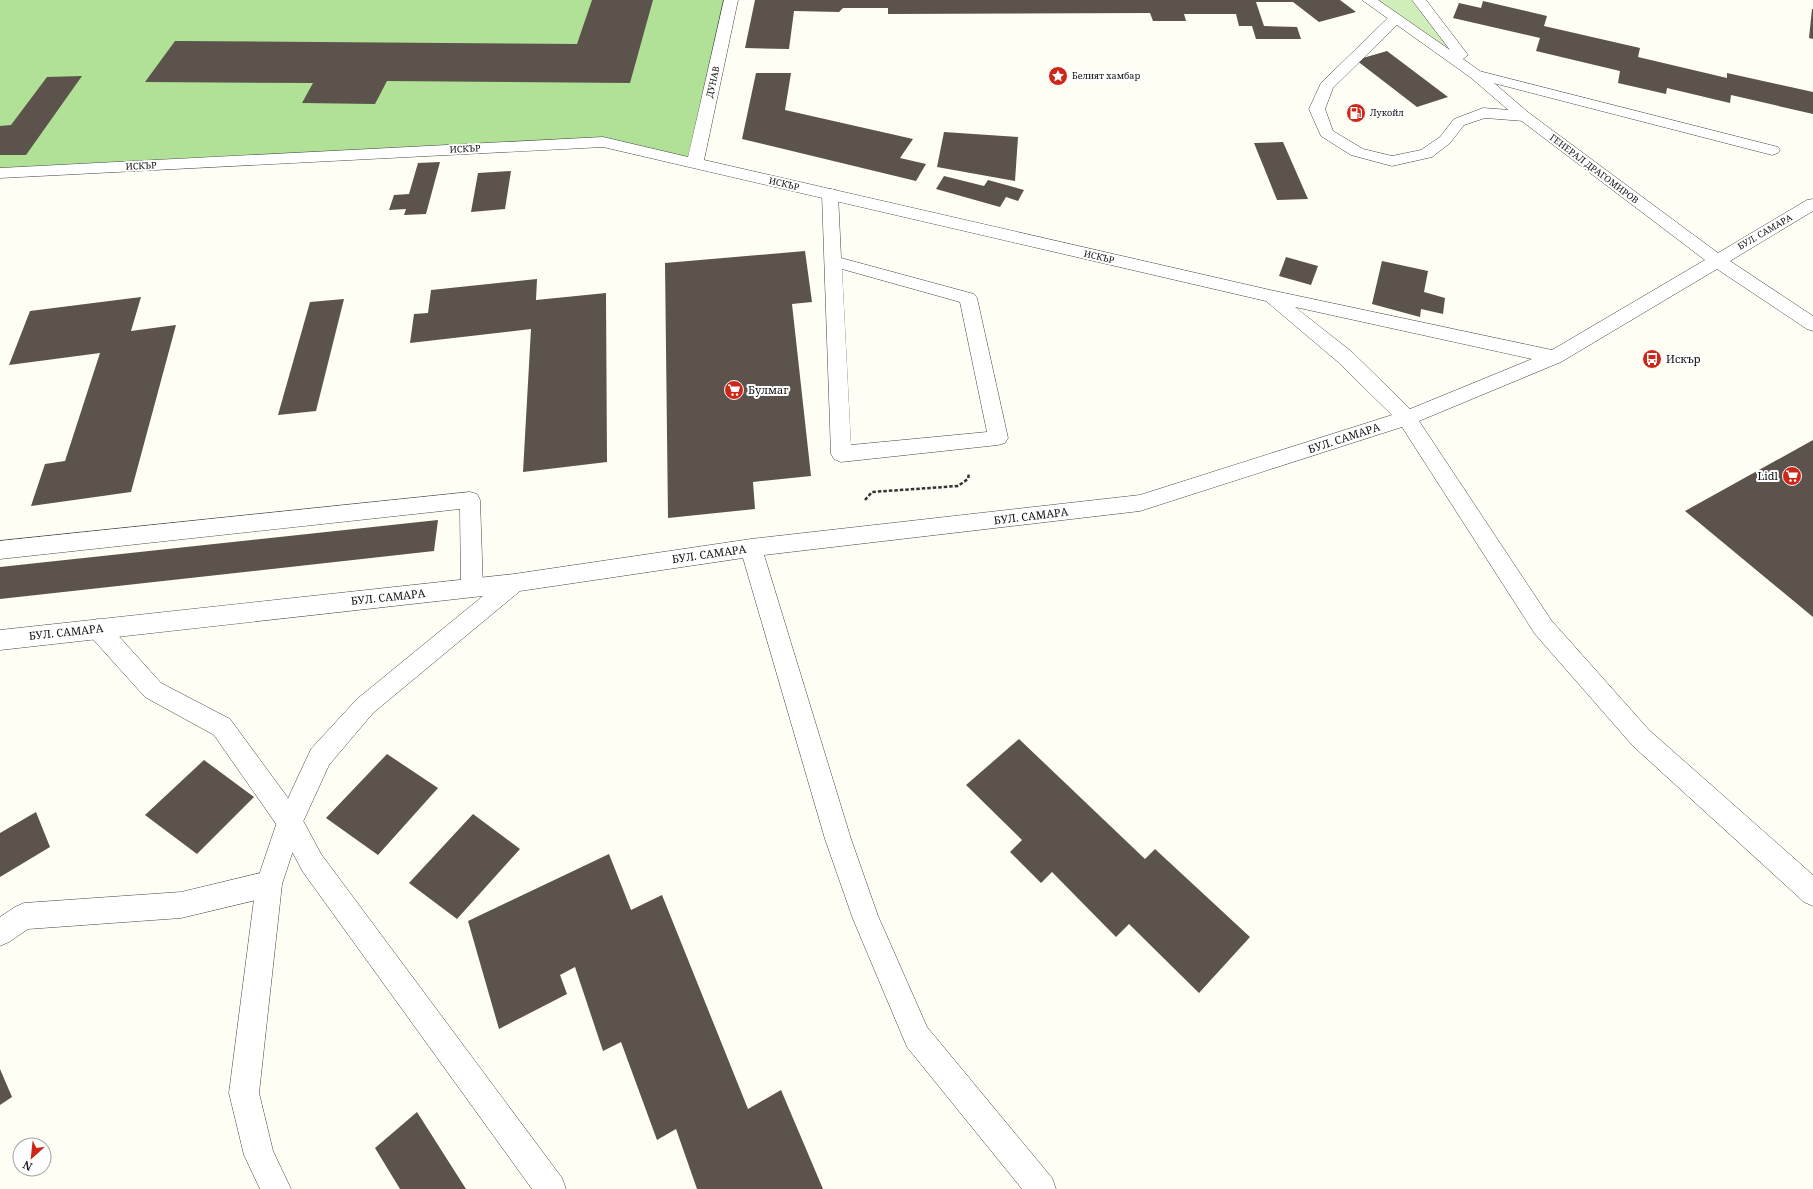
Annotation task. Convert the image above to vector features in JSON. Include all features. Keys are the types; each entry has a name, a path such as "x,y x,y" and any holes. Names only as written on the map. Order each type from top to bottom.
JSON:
{"street":[{"name":"ДУНАВ","path":"695,163 731,0"},
{"path":"1370,0 1475,74 1772,150"},
{"path":"1419,0 1475,74"},
{"path":"1395,19 1326,86 1317,109 1326,133 1357,152 1392,161 1426,154 1445,140 1459,122 1483,113 1524,116"},
{"name":"ГЕНЕРАЛ ДРАГОМИРОВ","path":"1475,74 1524,116 1716,260 1813,325"},
{"name":"ИСКЪР","path":"0,173 603,142 1270,296 1554,357"},
{"path":"830,194 832,261 840,454 998,438 968,298 832,261"},
{"name":"БУЛ. САМАРА","path":"0,640 514,583 751,548 1140,503 1407,418 1554,357 1813,204"},
{"path":"1270,296 1345,357 1407,418 1543,626 1641,738 1813,893"},
{"path":"0,550 470,500 472,588"},
{"path":"751,548 838,838 866,919 917,1038 1041,1189"},
{"path":"276,1189 259,1155 244,1093 269,884 290,822 320,757 365,706 514,583"},
{"path":"98,629 152,690 222,727 290,822 312,863 551,1189"},
{"path":"0,933 24,916 180,905 269,884"}],"path":[{"path":"867,535 864,502 872,492 958,486 968,479 970,471 963,442"}],"green space":[{"path":"0,0 731,0 695,163 603,142 0,173"},
{"path":"1369,0 1421,0 1475,74"}],"building":[{"path":"592,0 653,0 630,83 387,81 375,104 302,103 313,83 145,82 175,41 577,44"},
{"path":"755,0 1340,0 1356,12 1319,22 1293,2 1256,2 1264,26 1297,27 1301,39 1256,39 1252,26 1239,26 1236,14 1184,14 1186,21 1153,21 1150,13 888,14 888,8 843,8 839,12 794,11 789,49 745,48"},
{"path":"1483,1 1547,16 1544,26 1640,48 1638,57 1727,78 1727,73 1813,92 1813,114 1731,95 1730,103 1667,88 1666,94 1618,83 1620,71 1536,51 1540,38 1453,18 1459,3 1481,8"},
{"path":"1813,9 1813,39 1809,38"},
{"path":"1387,51 1448,97 1417,107 1356,60"},
{"path":"756,73 791,73 785,110 913,139 900,158 926,164 916,181 742,139"},
{"path":"82,76 26,155 0,155 0,126 11,125 47,77"},
{"path":"944,132 1018,137 1015,181 937,167"},
{"path":"1283,142 1308,199 1277,200 1254,143"},
{"path":"440,162 426,214 404,215 406,209 389,210 394,195 409,194 418,163"},
{"path":"511,171 505,209 471,212 478,173"},
{"path":"944,176 984,186 988,180 1024,190 1018,201 1006,197 1000,207 936,189"},
{"name":"Булмаг","path":"805,251 812,302 792,304 811,476 753,482 755,509 668,518 665,263"},
{"path":"1286,257 1318,266 1311,285 1279,276"},
{"path":"1382,261 1428,271 1424,292 1445,298 1443,314 1421,309 1420,317 1372,304"},
{"path":"537,279 536,300 606,293 607,462 523,472 531,329 410,343 414,314 428,313 431,290"},
{"path":"141,297 131,331 176,325 131,492 31,506 45,464 65,461 100,353 9,365 30,311"},
{"path":"344,299 316,411 278,415 310,302"},
{"path":"1813,440 1813,617 1685,511"},
{"path":"438,520 434,551 0,599 0,567"},
{"path":"1019,739 1145,859 1155,849 1250,937 1199,993 1129,924 1116,937 1052,872 1041,883 1010,852 1022,840 966,785"},
{"path":"387,754 438,788 378,855 326,818"},
{"path":"204,760 254,797 197,854 145,815"},
{"path":"36,812 50,847 0,877 0,833"},
{"path":"473,814 520,849 457,919 409,883"},
{"path":"609,854 631,910 662,895 748,1109 781,1090 823,1189 697,1189 676,1129 657,1140 621,1042 603,1051 575,967 560,975 567,994 499,1029 468,921"},
{"path":"0,1069 12,1097 0,1105"},
{"path":"417,1112 466,1189 400,1189 375,1148"}],"place":[{"name":"Белият хамбар","path":"1058,76"},
{"name":"Лукойл","path":"1356,113"},
{"name":"Искър","path":"1652,359"},
{"name":"Булмаг","path":"734,390"},
{"name":"Lidl","path":"1792,476"}]}
